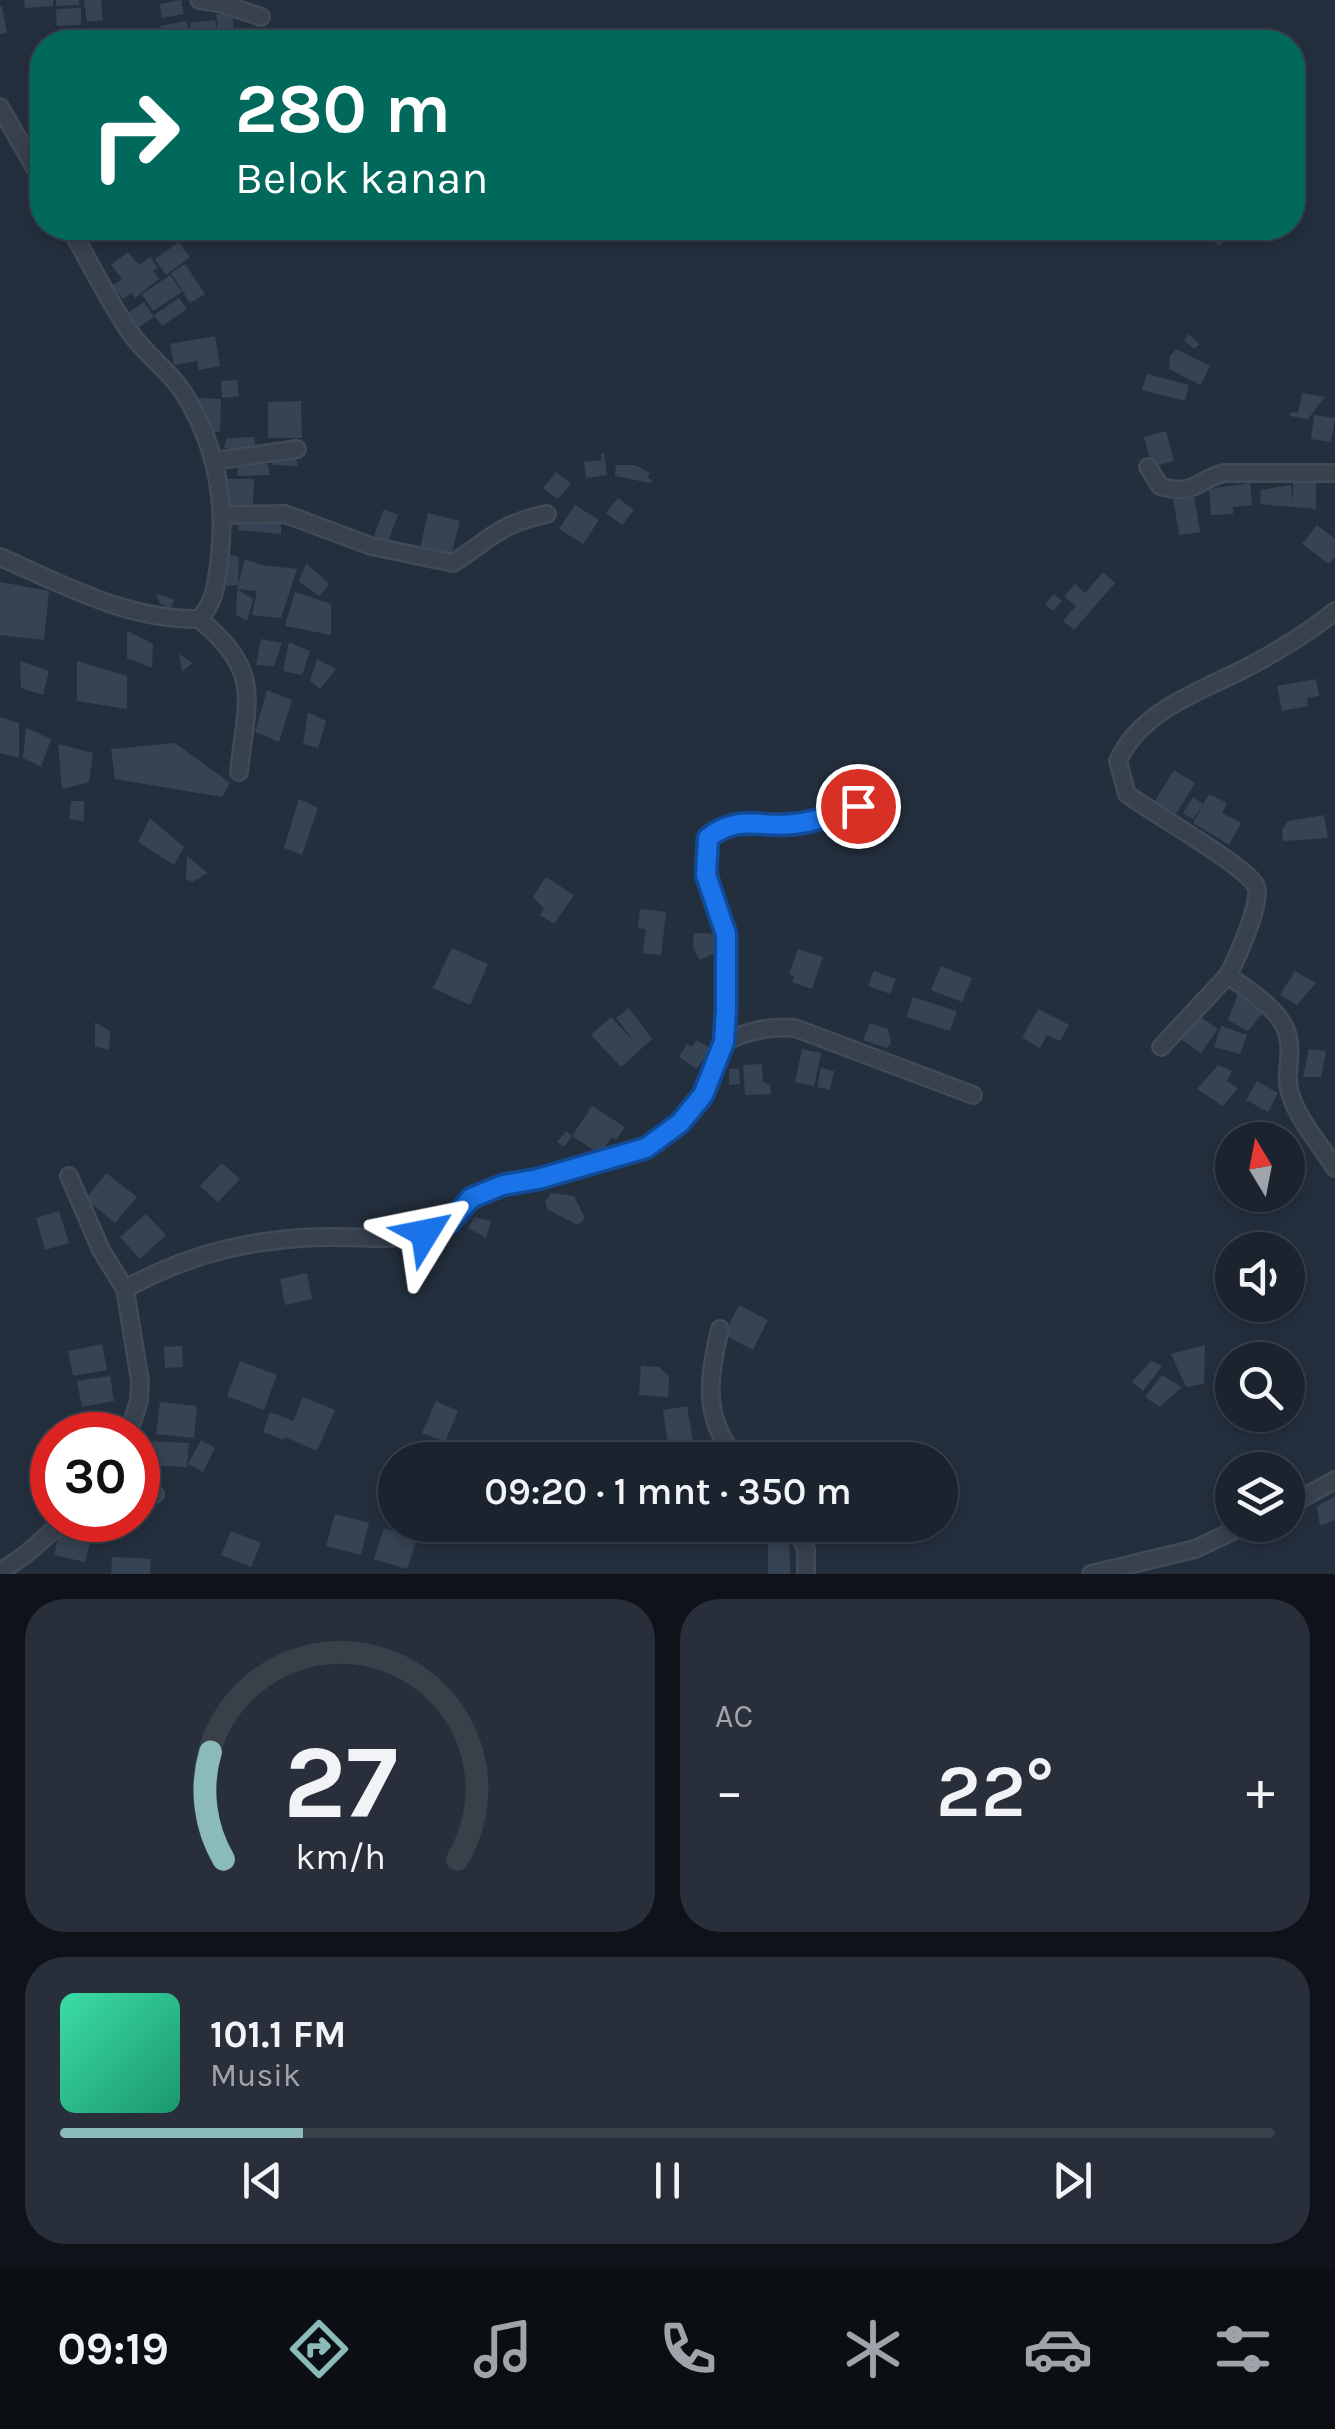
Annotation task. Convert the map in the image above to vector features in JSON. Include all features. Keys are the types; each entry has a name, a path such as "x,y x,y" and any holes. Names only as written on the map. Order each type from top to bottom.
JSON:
{"street":[{"path":"199,0 261,17"},
{"path":"0,108 30,159"},
{"path":"77,240 129,332 168,370 184,394 213,460 224,515 215,593 210,608 199,619"},
{"path":"213,460 297,449"},
{"path":"1148,467 1160,486 1178,490 1193,489 1224,473 1335,473"},
{"path":"224,515 285,514 371,546 453,563 490,534 521,519 547,514"},
{"path":"0,557 122,609 174,619 199,619 221,637 238,658 248,696 238,772"},
{"path":"1161,1047 1228,975 1244,942 1257,895 1255,885 1233,865 1127,794 1118,761 1141,727 1190,694 1310,632 1335,612"},
{"path":"125,1289 193,1256 276,1238 425,1233 449,1223 471,1198 503,1185 646,1148 680,1123 703,1095 724,1042 726,934 706,875 708,838 722,826 751,822 792,824 858,806"},
{"path":"1228,975 1267,1005 1280,1021 1288,1037 1286,1077 1290,1096 1335,1168"},
{"path":"724,1042 774,1026 794,1028 972,1095"},
{"path":"69,1176 101,1250 125,1289 140,1382 135,1412"},
{"path":"720,1329 710,1394 712,1414 723,1442"},
{"path":"1305,1497 1335,1480"},
{"path":"1091,1574 1194,1549 1215,1539"},
{"path":"0,1572 41,1542"},
{"path":"802,1542 806,1574"}],"building":[{"path":"24,0 53,0 53,6 25,8"},
{"path":"56,0 79,0 79,5 56,6"},
{"path":"84,0 101,0 103,20 87,22"},
{"path":"181,0 184,14 162,18 160,4"},
{"path":"0,7 7,33 0,34"},
{"path":"81,8 81,25 57,26 56,9"},
{"path":"232,13 234,30 218,30 216,14"},
{"path":"215,20 217,30 191,30 190,23"},
{"path":"186,21 188,30 161,30 160,26"},
{"path":"179,242 190,257 166,275 155,259"},
{"path":"128,252 139,265 150,257 158,268 153,271 159,279 135,298 131,293 123,299 112,286 122,279 111,265"},
{"path":"185,264 205,294 190,303 171,273"},
{"path":"170,275 182,292 153,311 142,294"},
{"path":"179,298 187,309 162,326 154,315"},
{"path":"144,302 154,317 138,328 128,313"},
{"path":"1189,334 1199,344 1194,349 1184,340"},
{"path":"215,336 220,366 199,370 197,361 174,365 170,344"},
{"path":"1176,349 1210,366 1201,385 1169,369 1170,356"},
{"path":"1147,374 1189,385 1185,401 1142,390"},
{"path":"237,380 239,396 222,398 221,381"},
{"path":"1302,393 1325,397 1308,419 1290,416 1291,412 1298,413"},
{"path":"196,398 221,399 220,432 204,431 205,413 196,412"},
{"path":"301,401 302,438 268,438 268,402"},
{"path":"1314,415 1335,418 1331,442 1311,439"},
{"path":"1166,431 1174,461 1152,467 1144,437"},
{"path":"254,437 256,450 224,448 227,438"},
{"path":"604,453 607,475 586,478 584,462 602,460"},
{"path":"295,454 298,466 273,465 271,455"},
{"path":"238,463 268,464 270,475 237,476"},
{"path":"616,465 635,465 650,473 647,478 653,481 615,476"},
{"path":"556,472 571,484 558,499 543,488"},
{"path":"222,479 254,479 253,506 226,507"},
{"path":"1293,480 1316,480 1316,509 1260,504 1261,490 1291,485 1293,505"},
{"path":"1250,483 1252,505 1233,507 1233,514 1211,515 1209,489"},
{"path":"1194,494 1200,532 1179,535 1173,498"},
{"path":"618,498 634,510 622,525 606,513"},
{"path":"575,505 599,520 583,544 559,529"},
{"path":"384,509 398,515 388,541 374,536"},
{"path":"428,513 460,521 451,556 420,548"},
{"path":"239,520 281,521 281,534 238,530"},
{"path":"1317,525 1335,539 1335,557 1329,564 1302,544"},
{"path":"223,553 239,557 238,585 223,586"},
{"path":"245,559 297,569 281,618 252,615 257,591 237,589"},
{"path":"306,563 329,584 320,596 299,582"},
{"path":"1103,572 1115,583 1074,630 1063,621 1076,606 1064,596 1075,584 1085,593"},
{"path":"0,582 49,591 44,640 0,635"},
{"path":"237,589 253,599 247,621 236,615"},
{"path":"295,592 331,604 331,635 285,626"},
{"path":"155,593 174,600 170,609 160,603"},
{"path":"1054,594 1062,601 1053,611 1045,604"},
{"path":"127,631 153,644 152,668 127,658"},
{"path":"261,639 282,643 274,666 256,665"},
{"path":"289,642 310,651 302,675 283,671"},
{"path":"179,654 193,663 182,671"},
{"path":"317,659 336,669 320,689 310,681"},
{"path":"20,661 49,671 43,695 21,688"},
{"path":"77,661 127,676 127,709 77,701"},
{"path":"1316,679 1319,696 1307,698 1308,706 1282,711 1277,686"},
{"path":"267,690 292,700 279,742 255,732"},
{"path":"308,712 326,721 318,748 303,744"},
{"path":"0,717 19,723 19,758 0,753"},
{"path":"26,728 51,739 41,767 23,758"},
{"path":"175,743 230,783 222,797 115,779 111,749"},
{"path":"58,744 93,753 89,782 62,789"},
{"path":"1174,770 1195,783 1176,814 1155,801"},
{"path":"1209,794 1227,803 1222,813 1241,823 1229,845 1193,823"},
{"path":"1193,797 1203,804 1193,819 1183,813"},
{"path":"299,799 318,808 302,855 284,848"},
{"path":"71,801 84,801 84,821 69,819"},
{"path":"1324,815 1328,838 1283,841 1282,830 1288,821"},
{"path":"150,818 184,847 174,865 138,842"},
{"path":"187,856 208,873 192,882 186,879"},
{"path":"546,877 574,895 554,924 540,915 544,909 533,897"},
{"path":"640,909 666,912 661,955 643,953 646,929 638,928"},
{"path":"694,933 722,934 722,950 700,960 693,947"},
{"path":"452,948 488,964 470,1005 433,988"},
{"path":"798,949 823,957 812,989 792,982 794,976 789,974"},
{"path":"941,966 972,978 962,1002 931,990"},
{"path":"874,971 896,979 890,994 868,986"},
{"path":"1295,971 1316,983 1297,1005 1280,995"},
{"path":"1238,994 1255,1001 1254,1006 1262,1014 1248,1031 1228,1020"},
{"path":"913,997 957,1011 950,1031 906,1017"},
{"path":"629,1008 652,1039 621,1067 591,1035 611,1017 636,1044 616,1018"},
{"path":"1038,1009 1069,1025 1060,1041 1047,1035 1040,1048 1022,1038"},
{"path":"1193,1012 1218,1029 1201,1053 1176,1036"},
{"path":"95,1022 110,1031 109,1050 95,1046"},
{"path":"870,1023 888,1029 891,1043 887,1048 863,1040"},
{"path":"1221,1026 1247,1035 1240,1054 1214,1047"},
{"path":"696,1040 710,1048 697,1069 679,1057 687,1044 692,1047"},
{"path":"802,1049 821,1053 814,1086 795,1082"},
{"path":"1309,1049 1326,1051 1321,1077 1303,1077"},
{"path":"762,1064 763,1082 770,1085 771,1094 745,1095 743,1065"},
{"path":"1218,1065 1232,1071 1227,1081 1238,1088 1223,1106 1197,1089"},
{"path":"821,1068 834,1071 830,1090 817,1087"},
{"path":"729,1069 739,1069 740,1084 729,1085"},
{"path":"1257,1081 1278,1093 1268,1112 1246,1100"},
{"path":"592,1106 625,1127 600,1154 572,1136"},
{"path":"566,1131 572,1136 564,1147 557,1142"},
{"path":"222,1163 240,1179 218,1202 200,1186"},
{"path":"106,1173 137,1197 115,1223 86,1199"},
{"path":"551,1193 574,1196 585,1218 578,1225 548,1210 545,1202"},
{"path":"59,1211 69,1243 45,1250 36,1218"},
{"path":"146,1214 166,1235 140,1259 120,1237"},
{"path":"475,1217 491,1221 486,1238 468,1228"},
{"path":"307,1273 312,1299 285,1305 280,1279"},
{"path":"739,1305 768,1320 753,1350 724,1335"},
{"path":"102,1344 107,1370 73,1376 68,1351"},
{"path":"1205,1345 1204,1384 1186,1387 1171,1354"},
{"path":"182,1346 183,1367 165,1368 164,1347"},
{"path":"240,1361 277,1375 264,1410 227,1396"},
{"path":"1151,1361 1162,1366 1143,1391 1132,1382"},
{"path":"641,1366 659,1367 669,1376 668,1397 639,1395"},
{"path":"1162,1375 1182,1387 1160,1407 1145,1397"},
{"path":"110,1376 114,1401 82,1407 77,1381"},
{"path":"303,1397 335,1410 317,1451 263,1432 270,1412 293,1421"},
{"path":"436,1401 458,1411 445,1442 422,1433"},
{"path":"160,1402 197,1406 194,1438 160,1434"},
{"path":"687,1406 693,1442 667,1442 663,1410"},
{"path":"201,1440 215,1448 203,1472 188,1464"},
{"path":"160,1442 189,1443 187,1467 160,1466"},
{"path":"1335,1496 1335,1520 1320,1526 1317,1507"},
{"path":"335,1514 369,1523 361,1555 326,1546"},
{"path":"231,1531 261,1543 251,1567 221,1555"},
{"path":"57,1542 90,1542 85,1562 54,1555"},
{"path":"379,1542 416,1542 407,1569 374,1559"},
{"path":"768,1542 789,1542 790,1574 768,1574"},
{"path":"112,1557 151,1559 150,1574 111,1574"}],"route":[{"path":"425,1233 449,1223 471,1198 503,1185 646,1148 680,1123 703,1095 724,1042 726,934 706,875 708,838 722,826 751,822 792,824 858,806"}]}
